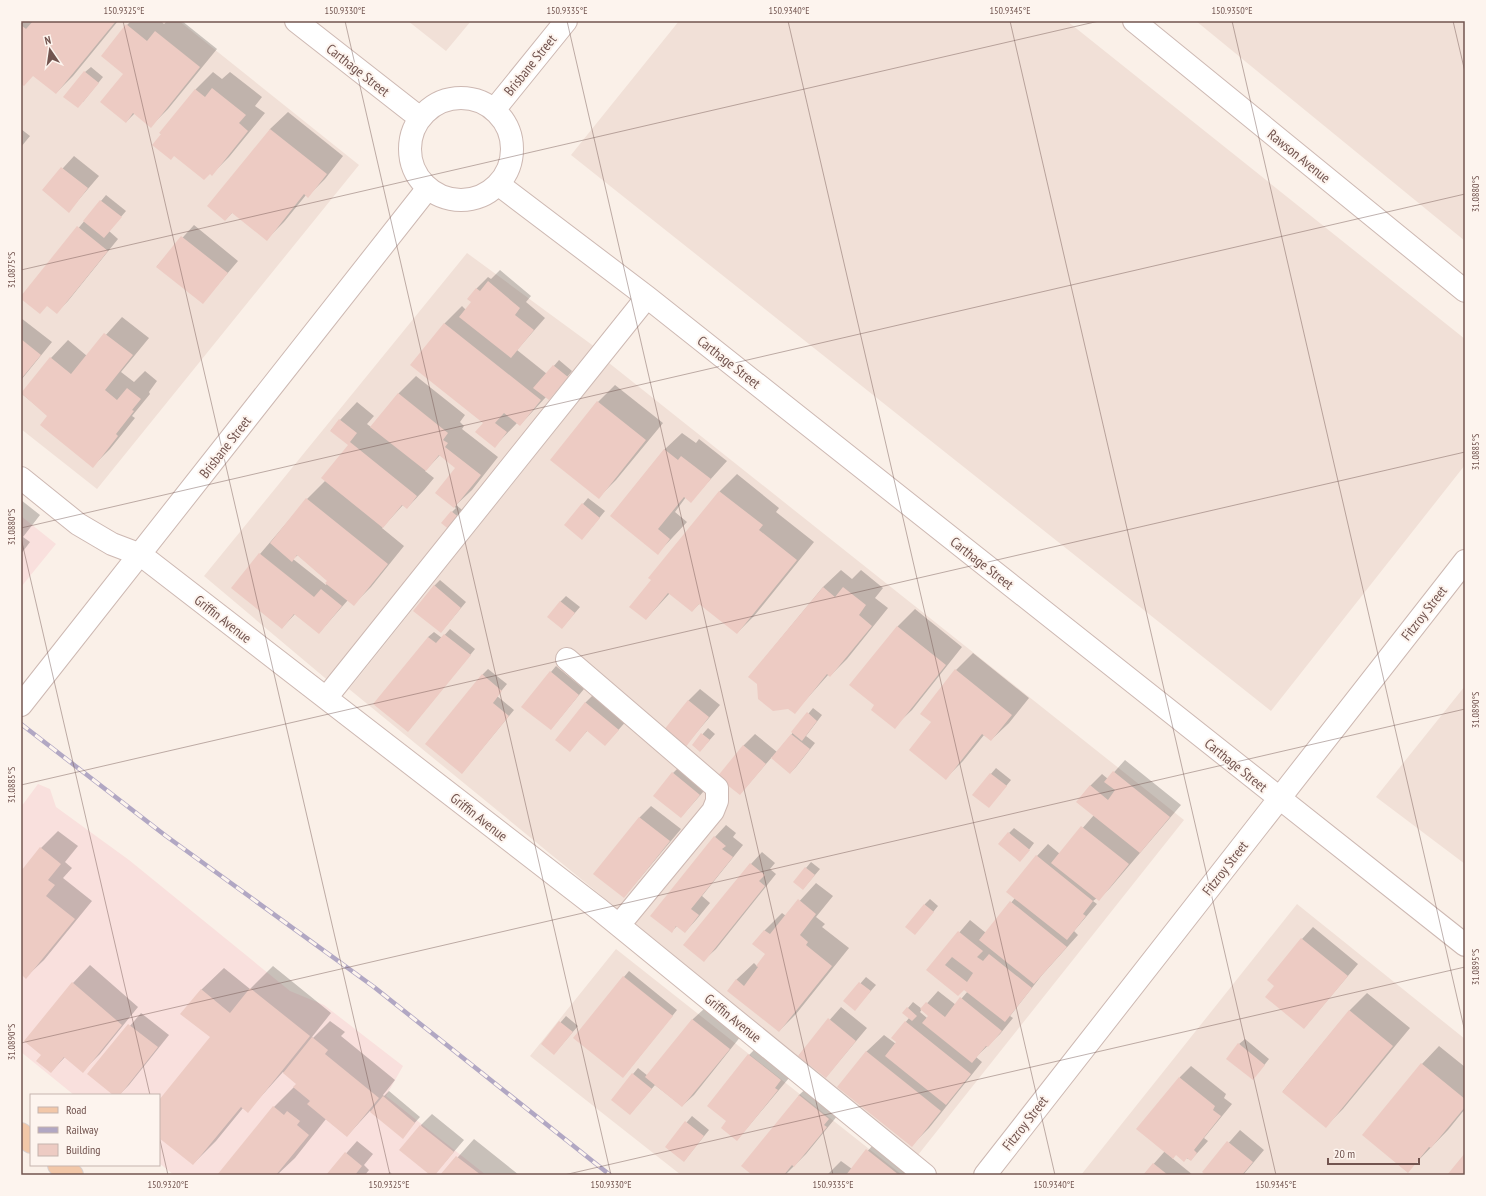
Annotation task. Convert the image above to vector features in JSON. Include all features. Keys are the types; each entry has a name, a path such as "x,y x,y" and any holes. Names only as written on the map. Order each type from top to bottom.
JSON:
{"main road":[{"path":"21,1134 30,1141"},
{"path":"60,1166 72,1175"}],"street":[{"name":"Carthage Street","path":"296,21 420,118"},
{"name":"Brisbane Street","path":"494,110 566,21"},
{"name":"Rawson Avenue","path":"1134,21 1465,291"},
{"path":"469,99 480,102 494,110 504,122 511,138 512,155 507,171 498,184 486,194 472,199 456,200 441,196 428,188 418,177 411,163 410,147 413,132 420,118 432,107 447,100 469,99"},
{"name":"Carthage Street","path":"498,184 647,297 1465,945"},
{"name":"Brisbane Street","path":"21,705 141,555 428,188"},
{"path":"326,698 647,297"},
{"name":"Griffin Avenue","path":"21,478 78,524 112,544 141,555 619,925 925,1175"},
{"name":"Fitzroy Street","path":"985,1175 1465,560"},
{"path":"567,659 717,788 717,801 713,811 619,925"}],"shaded area":[{"path":"21,21 179,21 359,165 97,489 21,429"},
{"path":"408,21 471,21 446,51"},
{"path":"679,21 1067,21 1465,339 1465,465 1271,711 571,155"},
{"path":"1196,21 1465,21 1465,241"},
{"path":"467,253 599,350 331,683 204,576"},
{"path":"609,363 1184,820 918,1155 349,689"},
{"path":"21,516 56,544 21,587"},
{"path":"1465,686 1465,864 1376,797"},
{"path":"38,784 50,789 56,807 129,860 290,991 324,1005 403,1066 386,1096 486,1175 174,1175 160,1164 160,1094 73,1094 21,1052 21,807"},
{"path":"1297,904 1465,1039 1465,1175 1081,1175"},
{"path":"616,949 902,1175 681,1175 530,1056"}],"building":[{"path":"33,21 116,21 56,94 33,76 24,86 21,84 21,25 26,29"},
{"path":"126,24 147,41 155,31 200,67 151,128 133,113 126,123 100,102 123,74 101,56"},
{"path":"84,71 99,83 78,108 63,97"},
{"path":"212,88 246,115 239,123 248,131 212,176 210,174 204,180 174,156 171,160 152,145 161,134 159,133 195,89 205,97"},
{"path":"270,129 327,174 308,198 304,194 267,241 232,213 225,221 207,206"},
{"path":"61,167 88,188 69,213 42,190"},
{"path":"100,200 122,217 104,238 83,221"},
{"path":"77,226 108,251 57,314 47,306 40,314 21,299 21,296"},
{"path":"181,236 228,273 203,304 156,267"},
{"path":"488,281 520,308 515,315 534,330 511,358 459,317 471,302 467,299 476,288 480,291"},
{"path":"444,323 541,400 520,426 504,413 495,423 507,432 495,448 475,432 483,423 410,365"},
{"path":"104,333 133,355 105,390 117,400 127,388 141,399 132,410 134,411 116,434 118,436 93,468 40,425 47,416 21,393 50,357 71,374"},
{"path":"21,339 41,355 21,379"},
{"path":"553,365 568,377 549,400 533,388"},
{"path":"398,393 448,433 443,440 448,443 445,447 481,475 454,508 435,493 455,468 439,455 426,471 370,427"},
{"path":"597,401 646,440 599,499 550,460"},
{"path":"339,419 357,433 350,442 417,496 407,509 402,505 383,528 321,478 348,445 330,431"},
{"path":"664,449 678,460 681,456 711,479 691,503 684,497 658,529 670,539 658,555 610,516"},
{"path":"719,491 763,525 759,530 797,560 737,634 699,604 692,612 668,593 646,620 629,607 651,580 648,578"},
{"path":"306,498 388,564 354,606 325,583 327,581 297,555 292,562 270,543"},
{"path":"582,503 600,518 582,540 564,525"},
{"path":"451,511 461,519 451,531 441,523"},
{"path":"259,553 314,597 321,589 342,606 319,634 294,614 282,629 231,588"},
{"path":"434,585 461,608 441,633 413,611"},
{"path":"823,587 835,597 843,587 866,605 859,615 872,626 830,677 827,674 795,714 788,709 773,711 758,699 757,684 748,677"},
{"path":"560,601 575,613 562,629 547,617"},
{"path":"897,626 946,665 895,729 871,710 874,705 849,685"},
{"path":"444,634 471,655 408,732 373,704 428,637 436,643"},
{"path":"955,669 1012,715 991,741 982,734 946,780 909,750 931,722 920,714"},
{"path":"550,671 579,695 551,730 521,707"},
{"path":"482,674 502,691 493,703 509,716 462,774 425,744"},
{"path":"688,700 709,717 685,748 663,731"},
{"path":"585,702 619,730 605,746 587,731 570,752 555,740"},
{"path":"807,712 817,721 802,741 791,732"},
{"path":"701,733 710,740 700,752 692,745"},
{"path":"791,734 810,749 790,774 771,758"},
{"path":"743,745 766,764 740,795 717,777"},
{"path":"1113,771 1170,817 1140,853 1076,802 1090,785 1108,800 1115,790 1104,782"},
{"path":"672,772 700,795 681,818 653,796"},
{"path":"990,773 1007,786 989,808 972,795"},
{"path":"639,817 670,841 624,898 593,874"},
{"path":"1081,826 1129,864 1099,901 1051,863"},
{"path":"1008,832 1030,850 1020,862 998,844"},
{"path":"714,836 726,846 722,849 733,857 691,909 699,915 685,933 676,926 672,933 650,916"},
{"path":"40,847 61,864 48,880 55,885 46,896 75,919 26,979 21,974 21,871"},
{"path":"1036,855 1093,901 1083,914 1086,916 1067,940 1006,892"},
{"path":"750,863 765,875 759,881 765,886 704,962 683,945"},
{"path":"805,867 815,875 803,890 793,882"},
{"path":"798,899 816,914 800,935 808,942 806,945 832,966 779,1032 727,991 736,979 744,986 758,967 756,966 765,954 752,944 764,930 770,934"},
{"path":"1010,901 1067,947 1034,984 979,940"},
{"path":"924,904 934,912 915,935 905,927"},
{"path":"958,931 983,951 977,957 983,961 989,954 1032,988 1005,1022 964,990 958,996 926,970","holes":["952,957 973,973 967,982 945,965"]},
{"path":"1301,938 1348,976 1304,1029 1265,997 1274,986 1267,980"},
{"path":"623,976 673,1016 623,1078 573,1038"},
{"path":"72,982 122,1025 83,1073 64,1057 51,1073 36,1061 41,1055 24,1041"},
{"path":"859,982 871,991 855,1011 843,1001"},
{"path":"250,988 310,1036 248,1113 241,1107 193,1165 160,1139 160,1099 210,1037 180,1014 201,989 230,1013"},
{"path":"960,997 1002,1031 988,1047 986,1046 972,1063 922,1023 928,1016 920,1009 926,1002 945,1017"},
{"path":"907,1007 917,1016 912,1021 902,1013"},
{"path":"1349,1010 1393,1046 1326,1128 1282,1092"},
{"path":"828,1018 856,1041 826,1078 798,1056"},
{"path":"692,1019 730,1049 682,1107 645,1077"},
{"path":"559,1021 573,1032 554,1055 541,1044"},
{"path":"905,1021 971,1074 946,1105 885,1056 896,1042 891,1038"},
{"path":"128,1024 158,1047 121,1094 112,1094 87,1074"},
{"path":"312,1037 328,1050 325,1054 379,1098 347,1137 307,1104 310,1101 293,1087 296,1084 283,1073"},
{"path":"1238,1043 1265,1065 1253,1080 1226,1059"},
{"path":"866,1051 941,1111 912,1147 837,1087"},
{"path":"748,1054 781,1080 775,1088 778,1090 737,1141 721,1128 726,1121 707,1106"},
{"path":"1421,1063 1465,1099 1465,1107 1408,1173 1362,1135"},
{"path":"632,1073 652,1089 630,1115 611,1100"},
{"path":"1179,1077 1215,1106 1213,1110 1221,1116 1194,1150 1197,1153 1191,1161 1187,1158 1184,1162 1176,1155 1173,1159 1136,1129"},
{"path":"799,1095 829,1119 824,1125 827,1127 794,1167 792,1165 784,1175 752,1175 741,1166"},
{"path":"383,1096 415,1123 403,1139 370,1112"},
{"path":"273,1106 284,1115 287,1111 300,1121 297,1125 309,1135 276,1175 217,1175"},
{"path":"685,1121 704,1136 684,1162 665,1147"},
{"path":"420,1125 454,1152 435,1175 430,1175 399,1150"},
{"path":"1227,1141 1253,1162 1242,1175 1206,1175 1202,1172"},
{"path":"866,1149 899,1175 846,1175"},
{"path":"345,1152 362,1166 355,1175 326,1175"},
{"path":"1465,1153 1465,1175 1447,1175"},
{"path":"456,1156 481,1175 440,1175"},
{"path":"1153,1163 1168,1175 1143,1175"}],"railway":[{"path":"21,724 166,836 374,987 610,1175"}]}
